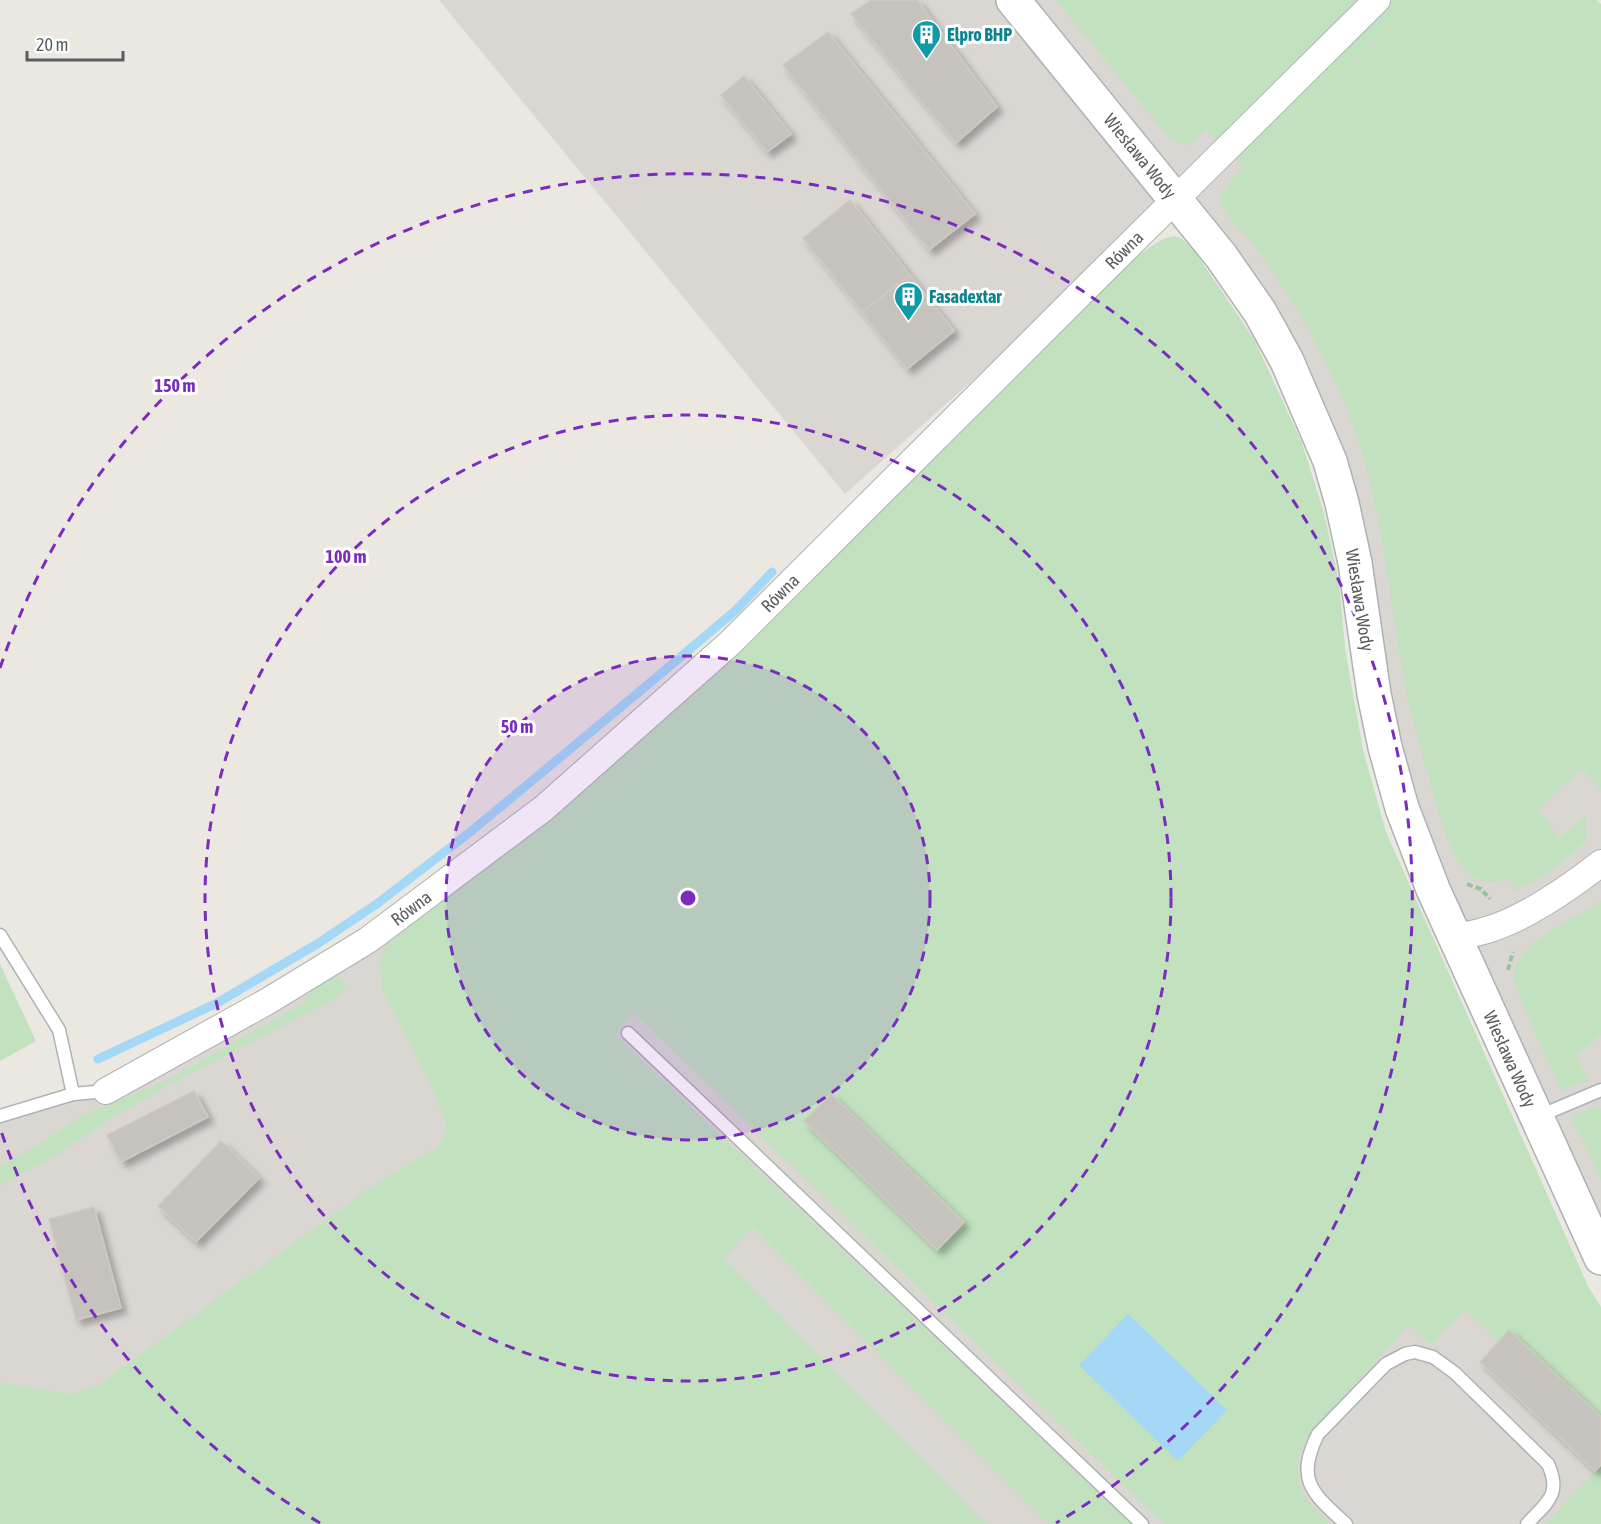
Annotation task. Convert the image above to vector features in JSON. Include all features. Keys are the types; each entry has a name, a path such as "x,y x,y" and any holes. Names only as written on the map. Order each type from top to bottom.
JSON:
{"street":[{"name":"Wiesława Wody","path":"1013,0 1221,256 1260,312 1287,361 1330,462 1342,503 1355,563 1374,694 1385,747 1402,808 1433,890 1456,936 1601,1258"},
{"name":"Równa","path":"106,1091 268,1001 368,940 544,808 730,644 1377,0"},
{"path":"1456,936 1484,931 1503,924 1584,877 1601,863"}],"lane":[{"path":"0,935 59,1030 73,1094"},
{"path":"628,1033 1142,1524"},
{"path":"1536,1118 1601,1090"},
{"path":"0,1116 73,1094 106,1091"},
{"path":"1346,1524 1311,1487 1307,1461 1312,1445 1318,1434 1386,1364 1405,1354 1415,1352 1433,1357 1455,1373 1548,1464 1555,1485 1552,1494 1527,1524"}],"shaded area":[{"path":"439,0 1428,0 1601,604 1601,1257 1428,877 1342,503 1241,285 1175,200 845,494"},
{"path":"607,753 1438,1288 1601,1389 1601,1524 0,1524 0,1123 73,1094 106,1091 268,1001"}],"green space":[{"path":"1056,0 1357,0 1216,141 1206,128 1194,141 1182,144 1170,139"},
{"path":"1388,0 1597,0 1601,4 1601,791 1582,768 1538,809 1560,838 1585,816 1587,840 1553,868 1515,891 1509,878 1487,882 1472,876 1461,865 1450,845 1409,704 1381,536 1356,433 1335,382 1298,312 1266,262 1221,205 1220,195 1243,167 1234,158"},
{"path":"1174,236 1181,238 1195,252 1254,339 1302,443 1324,513 1339,582 1345,648 1363,750 1386,832 1588,1286 1601,1307 1601,1417 1509,1331 1498,1342 1465,1310 1431,1345 1409,1325 1307,1436 1298,1463 1300,1484 1310,1504 1329,1524 1164,1524 633,1013 615,1035 1131,1524 1048,1524 752,1227 724,1259 986,1524 0,1524 0,1383 71,1394 97,1386 371,1187 439,1146 444,1139 446,1122 431,1086 383,992 379,965 382,953 389,942 623,749 717,666 895,497 1125,265 1155,244"},
{"path":"1601,901 1601,1034 1576,1056 1588,1080 1561,1091 1516,988 1515,968 1532,944"},
{"path":"0,964 36,1041 0,1061"},
{"path":"332,977 340,977 346,985 337,998 184,1077 109,1120 58,1155 0,1185 0,1166 41,1143 79,1117 163,1082 302,1004 311,990"},
{"path":"1599,1106 1601,1111 1601,1180 1571,1116"},
{"path":"1601,1465 1601,1524 1546,1524 1595,1471"}],"water":[{"path":"1128,1314 1227,1410 1178,1461 1079,1365"}],"building":[{"name":"Elpro BHP","path":"871,0 917,0 997,107 956,143 851,14"},
{"path":"828,32 975,214 929,250 783,65"},
{"path":"744,76 791,134 767,152 721,95"},
{"path":"850,200 910,275 862,312 803,238"},
{"name":"Fasadextar","path":"910,275 954,331 907,369 862,312"},
{"path":"194,1091 208,1117 121,1162 107,1135"},
{"path":"831,1094 964,1222 937,1250 804,1121"},
{"path":"221,1141 259,1178 196,1242 158,1206"},
{"path":"94,1207 121,1308 76,1320 49,1219"},
{"path":"1509,1330 1601,1417 1601,1465 1595,1471 1480,1362"}],"waterway":[{"path":"98,1059 217,1003 317,944 378,903 469,833 645,687 736,610 772,572"}],"place":[{"name":"Elpro BHP","path":"926,60"},
{"name":"Fasadextar","path":"908,322"}]}
